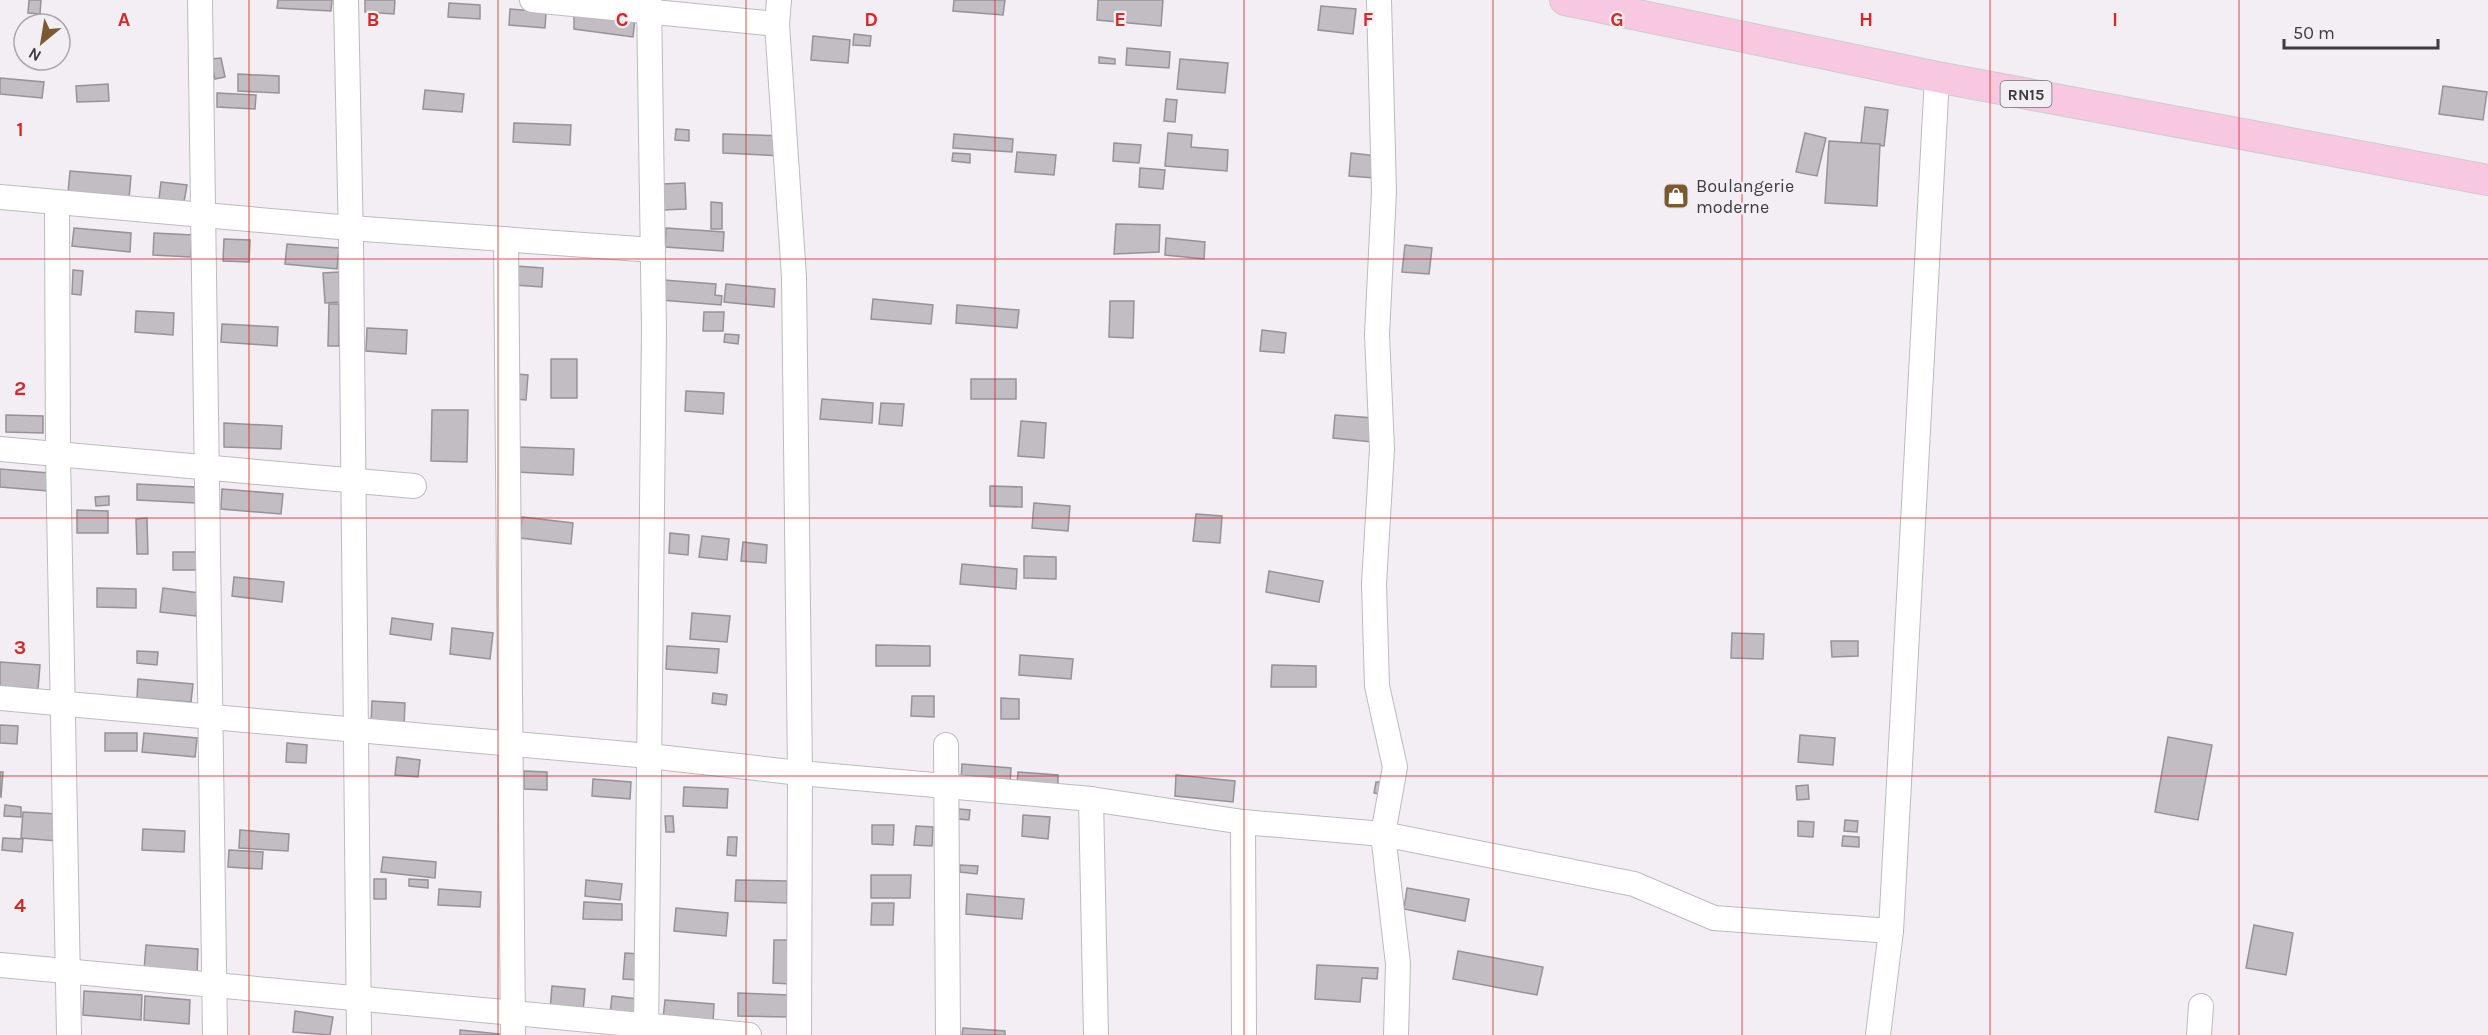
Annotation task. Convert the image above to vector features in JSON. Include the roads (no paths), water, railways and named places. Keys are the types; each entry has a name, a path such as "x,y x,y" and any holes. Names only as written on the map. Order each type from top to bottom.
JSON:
{"main road":[{"name":"RN15","path":"1565,0 1937,77 2488,180"}],"street":[{"path":"200,0 215,1035"},
{"path":"346,0 351,228 359,1035"},
{"path":"532,0 649,6 777,24"},
{"path":"779,0 777,24 794,277 800,773 798,1035"},
{"path":"1379,0 1384,192 1377,335 1382,449 1374,584 1377,686 1395,766 1383,834 1398,964 1396,1035"},
{"path":"646,1030 654,330 649,6"},
{"path":"1878,1035 1891,931 1937,77"},
{"path":"0,197 204,213 351,228 652,250"},
{"path":"57,202 58,454 69,1035"},
{"path":"506,239 513,1024"},
{"path":"0,449 414,486"},
{"path":"0,698 649,756 800,773 1091,799 1243,822 1383,834 1634,884 1713,918 1891,931"},
{"path":"946,745 948,1035"},
{"path":"1091,799 1096,1035"},
{"path":"1243,822 1244,1035"},
{"path":"0,965 358,999 513,1024 749,1035"},
{"path":"2199,1035 2201,1005"}],"place":[{"name":"Boulangerie moderne","path":"1676,196"}]}
